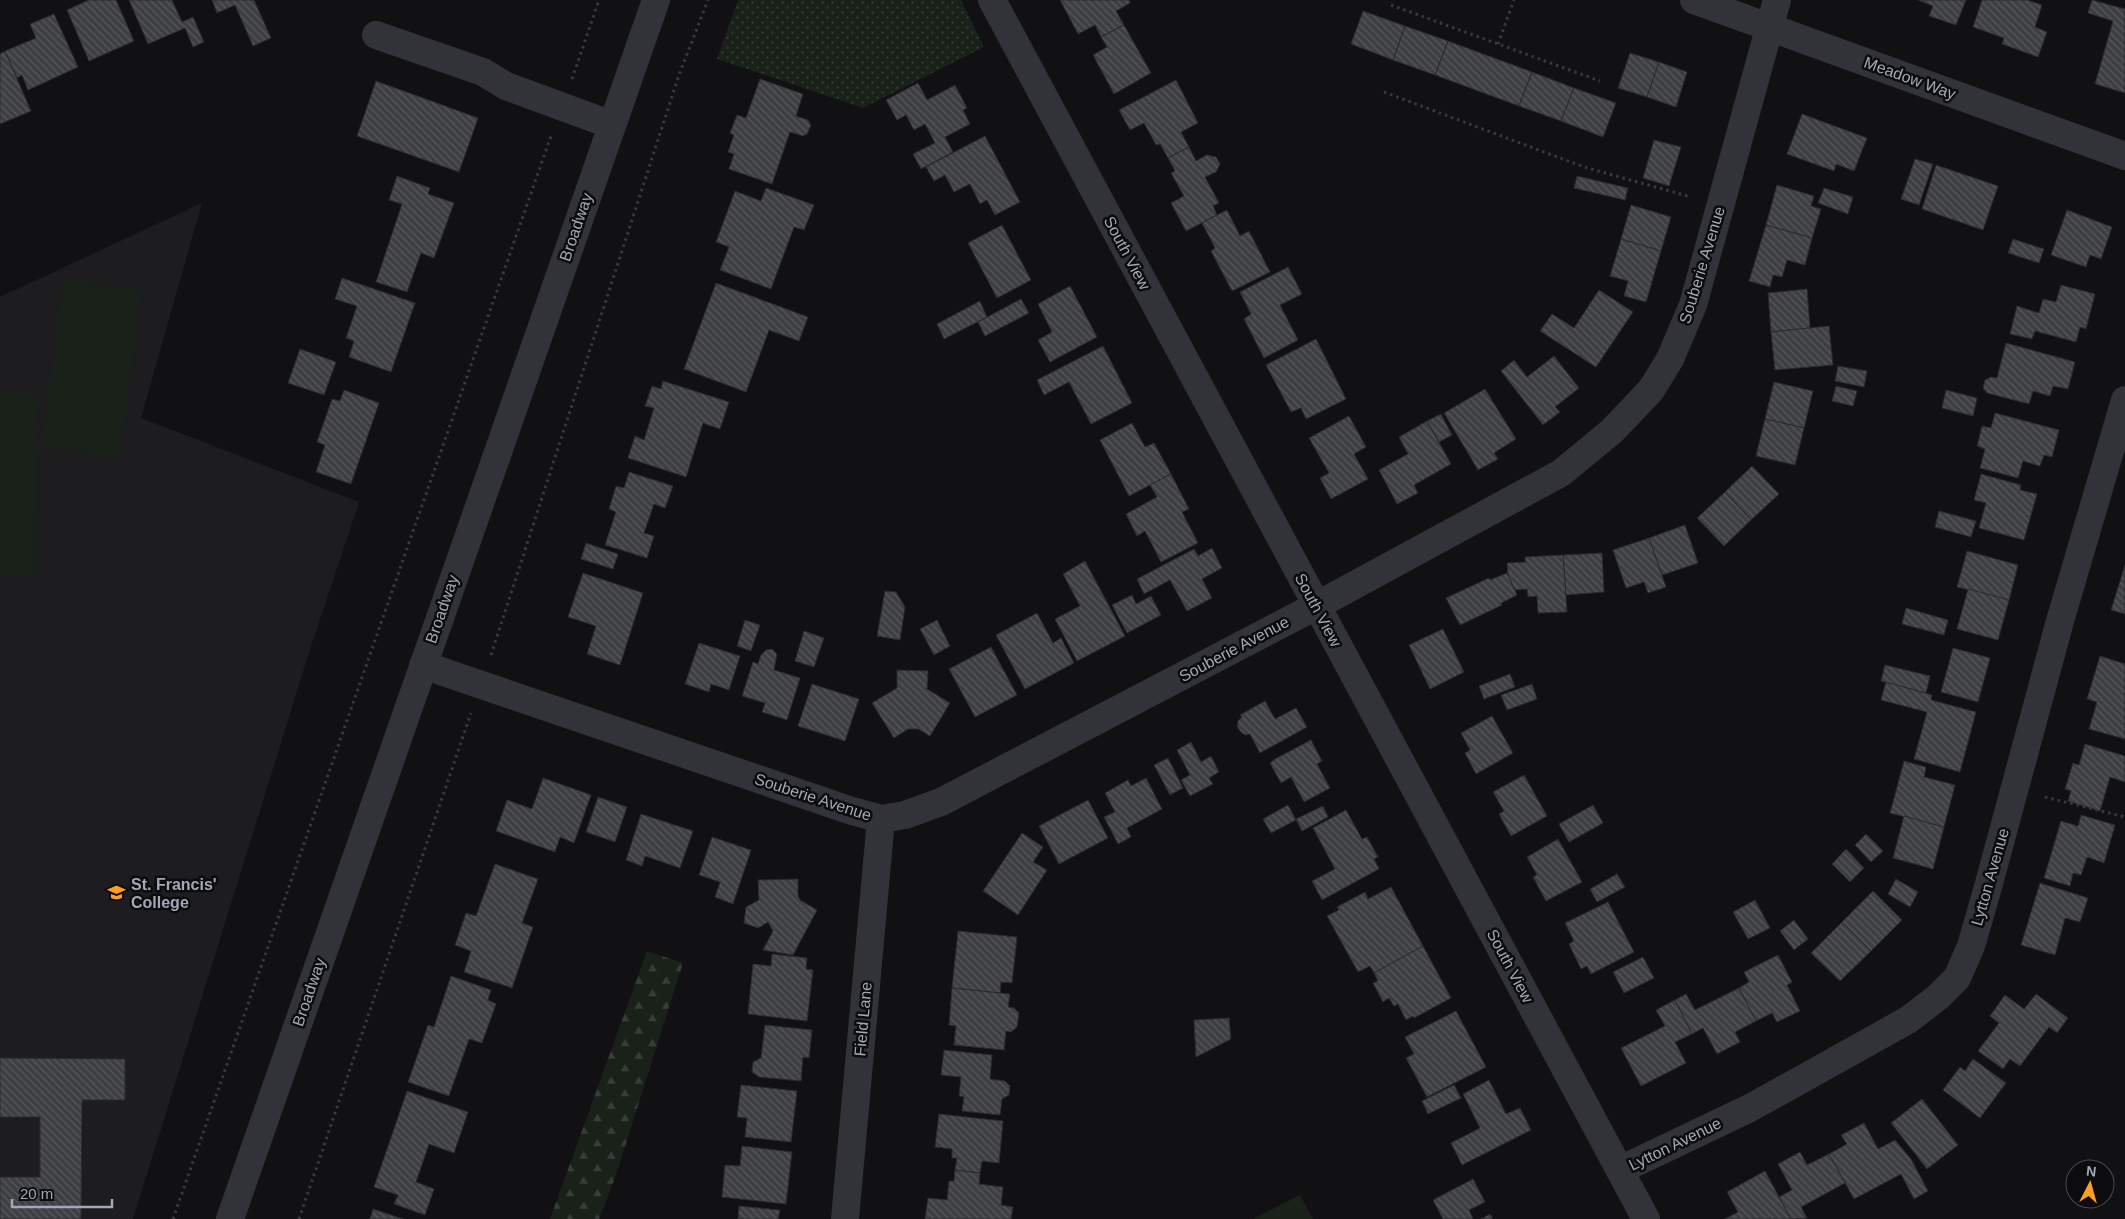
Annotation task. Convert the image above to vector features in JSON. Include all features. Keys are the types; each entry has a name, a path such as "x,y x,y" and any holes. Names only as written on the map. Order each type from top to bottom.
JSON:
{"street":[{"name":"Broadway","path":"230,1219 656,0"},
{"name":"South View","path":"992,0 1646,1219"},
{"name":"Meadow Way","path":"1694,0 2125,156"},
{"name":"Souberie Avenue","path":"423,665 849,810 882,819 905,816 941,802 1316,606 1561,473 1622,421 1651,390 1670,360 1693,305 1777,0"},
{"path":"376,35 483,72 506,86 612,125"},
{"name":"Lytton Avenue","path":"1620,1170 1750,1108 1908,1020 1938,997 1957,978 1971,946 2060,621 2125,400"},
{"name":"Field Lane","path":"845,1219 882,819"}],"path":[{"path":"173,1219 599,0"},
{"path":"299,1219 481,685 676,85 708,0"},
{"path":"1498,44 1514,0"},
{"path":"1391,5 1600,81"},
{"path":"1384,92 1584,167 1720,205"},
{"path":"2015,790 2125,817"}],"shaded area":[{"name":"St. Francis' College","path":"202,203 141,418 359,502 312,643 133,1219 0,1219 0,297"}],"green space":[{"path":"738,0 961,0 984,47 863,108 717,59"},
{"path":"63,279 142,290 120,458 41,447"},
{"path":"0,392 38,393 35,577 0,576"},
{"path":"647,951 683,963 616,1175 599,1219 550,1219"},
{"path":"1300,1195 1313,1219 1253,1219"}],"building":[{"path":"89,0 116,0 134,41 89,61 67,10"},
{"path":"129,0 172,0 182,22 193,17 204,42 193,47 185,28 148,44"},
{"path":"212,0 254,0 271,38 253,46 235,5 217,13"},
{"path":"1060,0 1129,0 1130,3 1116,11 1124,25 1101,37 1095,25 1078,34"},
{"path":"1918,0 1966,0 1956,25 1929,16 1933,6"},
{"path":"1982,0 2027,0 2042,5 2035,27 2047,32 2038,57 2002,44 2004,38 1973,27"},
{"path":"2092,0 2125,9 2125,93 2095,84 2113,21 2088,13"},
{"path":"1363,11 1405,26 1393,60 1351,44"},
{"path":"54,14 78,67 28,90 22,75 17,78 5,51 36,38 30,24"},
{"path":"1124,25 1151,73 1114,94 1093,55 1107,47 1101,37"},
{"path":"1405,26 1448,41 1435,75 1393,60"},
{"path":"1448,41 1532,72 1519,106 1435,75"},
{"path":"5,51 31,111 0,124 0,54"},
{"path":"1630,53 1659,62 1647,97 1618,88"},
{"path":"1659,62 1687,72 1676,107 1647,97"},
{"path":"1532,72 1574,88 1561,121 1519,106"},
{"path":"760,79 803,94 796,116 808,120 811,125 807,134 803,136 790,132 772,184 729,169 734,154 728,152 734,135 730,133 737,115 746,118"},
{"path":"1176,80 1198,123 1181,132 1189,147 1168,158 1160,144 1156,145 1144,123 1130,130 1119,110"},
{"path":"376,81 478,118 459,172 357,136"},
{"path":"918,83 927,100 955,85 967,108 963,110 970,124 945,137 953,152 921,169 913,154 935,143 925,124 914,130 906,115 897,120 886,100"},
{"path":"1574,88 1616,103 1603,137 1561,121"},
{"path":"1802,114 1867,138 1854,171 1836,164 1834,171 1787,154"},
{"path":"985,136 1020,202 995,215 987,200 980,204 970,184 954,192 945,175 934,181 926,167"},
{"path":"1654,140 1681,147 1669,186 1643,178"},
{"path":"1189,147 1196,161 1207,155 1216,157 1220,164 1216,172 1205,177 1219,203 1213,206 1217,215 1186,231 1171,203 1184,196 1171,173 1175,171 1168,158"},
{"path":"1915,159 1933,164 1919,205 1901,199"},
{"path":"1936,165 1998,186 1983,230 1922,209"},
{"path":"397,176 430,188 428,194 454,203 434,258 421,253 407,292 376,282 402,204 389,200"},
{"path":"1577,176 1628,188 1625,200 1574,188"},
{"path":"1777,185 1814,196 1811,206 1821,209 1812,238 1766,225"},
{"path":"766,188 814,205 804,230 794,227 771,289 720,270 729,247 716,242 735,191 761,201"},
{"path":"1824,188 1853,197 1848,214 1818,203"},
{"path":"1631,205 1671,217 1661,251 1621,239"},
{"path":"1227,210 1240,236 1249,231 1270,272 1232,291 1211,251 1215,248 1202,223"},
{"path":"2067,210 2112,227 2101,259 2090,255 2086,267 2051,255"},
{"path":"1002,225 1031,280 997,298 968,243"},
{"path":"1766,225 1812,238 1805,265 1787,260 1782,277 1773,275 1770,287 1749,281"},
{"path":"1621,239 1661,251 1646,302 1624,296 1628,281 1610,276"},
{"path":"2013,239 2044,249 2039,263 2008,253"},
{"path":"1288,267 1302,294 1280,305 1298,340 1264,358 1244,319 1251,314 1240,292"},
{"path":"342,278 415,303 391,372 349,357 354,341 346,338 357,306 335,299"},
{"path":"716,283 808,317 799,341 769,330 746,392 684,369"},
{"path":"2061,285 2095,294 2086,329 2080,327 2076,342 2035,331 2032,339 2010,334 2017,306 2039,313 2043,299 2056,302"},
{"path":"1070,286 1097,337 1050,362 1038,340 1052,332 1038,304"},
{"path":"1807,289 1810,328 1771,332 1768,293"},
{"path":"1599,290 1633,312 1596,367 1540,331 1552,314 1574,328"},
{"path":"1021,299 1029,313 985,336 978,322"},
{"path":"980,301 987,317 944,339 937,324"},
{"path":"1829,326 1833,365 1775,370 1771,332"},
{"path":"1316,339 1346,399 1306,419 1301,408 1291,412 1266,365"},
{"path":"2006,343 2075,362 2068,389 2053,386 2050,396 2033,391 2029,404 1987,393 1983,388 1985,380 1991,377 1997,378"},
{"path":"1103,346 1132,403 1091,424 1069,382 1044,395 1037,380"},
{"path":"300,349 336,362 324,395 288,383"},
{"path":"1554,356 1579,388 1555,407 1560,412 1543,425 1501,371 1514,360 1527,377"},
{"path":"1838,366 1867,371 1864,387 1835,381"},
{"path":"663,381 729,402 720,429 703,423 686,477 628,458 635,436 644,440 654,408 645,406 652,386 661,389"},
{"path":"1774,382 1813,391 1804,428 1765,419"},
{"path":"1836,386 1857,391 1853,406 1832,401"},
{"path":"1485,389 1516,439 1494,453 1498,459 1478,470 1444,413"},
{"path":"344,390 379,403 351,484 316,472 325,445 317,442 332,399 340,401"},
{"path":"1946,390 1977,398 1973,416 1942,408"},
{"path":"1995,413 2059,430 2052,457 2044,455 2040,466 2023,461 2018,478 1980,468 1985,449 1977,446 1982,426 1991,428"},
{"path":"1441,414 1452,435 1439,442 1427,421"},
{"path":"1349,416 1366,447 1354,454 1368,479 1331,499 1320,478 1329,473 1309,438"},
{"path":"1765,419 1804,428 1795,465 1756,456"},
{"path":"1427,421 1451,464 1414,485 1418,493 1397,504 1379,470 1408,454 1399,437"},
{"path":"1132,423 1145,447 1154,443 1171,474 1129,496 1100,440"},
{"path":"1752,466 1779,494 1751,520 1725,492"},
{"path":"629,472 673,486 665,508 654,504 644,533 654,536 647,558 605,545 616,512 609,509 616,486 624,488"},
{"path":"1171,474 1189,509 1182,512 1198,543 1161,562 1145,531 1137,536 1126,514 1157,497 1150,485"},
{"path":"1981,474 2021,485 2020,490 2037,494 2024,540 1979,528 1986,503 1974,500"},
{"path":"1725,492 1751,520 1724,546 1697,518"},
{"path":"1939,511 1976,521 1971,537 1935,527"},
{"path":"1685,525 1698,563 1662,575 1649,538"},
{"path":"1649,538 1666,587 1648,593 1644,582 1626,588 1613,550"},
{"path":"586,543 618,554 613,569 581,559"},
{"path":"1212,548 1222,568 1202,579 1212,598 1187,611 1170,580 1144,594 1137,579 1194,549 1198,556"},
{"path":"1967,551 2018,565 2009,600 1957,587"},
{"path":"1602,553 1604,592 1566,595 1563,555"},
{"path":"1563,555 1567,612 1538,613 1537,596 1528,597 1527,589 1515,590 1508,575 1507,563 1526,562 1525,557"},
{"path":"1085,561 1125,636 1077,661 1055,619 1080,606 1063,574"},
{"path":"2125,565 2125,614 2111,610"},
{"path":"583,573 643,593 620,665 587,654 596,626 568,617"},
{"path":"1507,573 1517,595 1501,603 1502,605 1460,625 1446,598 1489,578 1490,580"},
{"path":"1968,589 2009,600 1998,640 1957,629"},
{"path":"885,591 896,592 905,607 900,640 877,636"},
{"path":"1132,595 1136,604 1151,596 1161,615 1127,633 1112,605"},
{"path":"1906,608 1948,620 1944,635 1902,624"},
{"path":"1037,613 1053,643 1061,638 1074,663 1025,689 996,635"},
{"path":"745,620 760,625 751,651 737,646"},
{"path":"937,620 950,646 934,655 920,629"},
{"path":"1443,629 1464,672 1430,689 1409,645"},
{"path":"804,631 824,638 814,667 795,661"},
{"path":"699,643 740,656 729,690 711,684 709,692 685,684"},
{"path":"991,647 1017,695 975,717 949,669"},
{"path":"1953,648 1990,658 1978,702 1941,692"},
{"path":"772,649 777,654 774,670 800,678 787,720 762,712 765,703 742,696 753,662 758,664 761,655 766,650"},
{"path":"2100,656 2125,664 2125,739 2089,729 2097,702 2087,699"},
{"path":"1885,665 1930,676 1926,693 1881,681"},
{"path":"897,670 928,671 927,689 950,703 930,736 918,729 908,729 894,738 872,703 897,688"},
{"path":"1510,674 1515,687 1484,699 1479,686"},
{"path":"1886,682 1932,695 1931,700 1976,712 1960,772 1914,759 1927,712 1881,700"},
{"path":"812,684 859,699 845,741 798,726"},
{"path":"1532,684 1537,699 1507,710 1501,695"},
{"path":"1265,701 1275,719 1296,708 1307,727 1260,753 1250,734 1245,735 1237,726 1238,721 1242,717 1240,715"},
{"path":"1492,716 1513,753 1476,774 1465,753 1470,750 1461,733"},
{"path":"1311,740 1322,761 1317,764 1330,788 1304,802 1291,777 1281,783 1270,763"},
{"path":"1191,742 1201,762 1211,756 1219,772 1209,778 1213,784 1190,796 1181,780 1190,775 1177,750"},
{"path":"2085,744 2125,756 2125,782 2110,777 2100,811 2068,801 2071,791 2065,789 2073,763 2079,765"},
{"path":"1168,758 1183,788 1170,795 1154,765"},
{"path":"1904,761 1926,767 1924,777 1955,785 1944,827 1890,813"},
{"path":"1524,775 1547,816 1511,836 1499,814 1504,811 1493,792"},
{"path":"543,778 591,795 574,843 560,837 555,852 496,831 507,800 532,809"},
{"path":"1146,778 1162,809 1127,828 1131,837 1118,844 1104,817 1115,812 1105,793 1128,780 1131,786"},
{"path":"598,797 627,807 615,842 586,832"},
{"path":"1088,800 1108,838 1059,864 1039,826"},
{"path":"1288,805 1296,820 1271,833 1263,819"},
{"path":"1593,805 1603,823 1569,842 1559,824"},
{"path":"1323,806 1328,817 1302,831 1296,819"},
{"path":"1346,810 1362,839 1367,837 1378,857 1374,859 1379,869 1322,900 1312,881 1335,869 1313,828"},
{"path":"641,814 693,831 680,868 645,856 642,866 626,860"},
{"path":"2081,815 2115,825 2104,863 2087,857 2081,875 2073,873 2070,886 2044,878 2061,821 2078,826"},
{"path":"1904,816 1944,827 1933,869 1893,858"},
{"path":"1022,833 1043,847 1033,862 1047,870 1018,915 983,891"},
{"path":"1866,834 1883,851 1871,862 1855,845"},
{"path":"712,837 751,850 733,904 715,897 720,882 699,875"},
{"path":"1558,839 1582,882 1546,901 1533,877 1537,875 1527,857"},
{"path":"1846,849 1864,868 1850,882 1832,864"},
{"path":"495,864 538,879 522,923 533,927 512,988 464,972 471,951 455,945 466,913 476,916"},
{"path":"1617,874 1625,887 1597,902 1590,889"},
{"path":"798,879 798,896 800,900 817,910 793,955 763,950 773,931 768,922 758,928 744,923 746,907 759,900 758,880"},
{"path":"1896,879 1918,892 1910,907 1888,894"},
{"path":"2040,883 2088,898 2080,922 2065,918 2055,955 2021,945"},
{"path":"1391,887 1423,946 1374,973 1370,966 1358,972 1327,916 1339,910 1337,907 1365,892 1368,899"},
{"path":"1873,891 1902,920 1871,951 1842,922"},
{"path":"1755,900 1770,928 1748,939 1733,912"},
{"path":"1608,902 1634,952 1591,974 1587,966 1581,969 1569,944 1574,941 1565,923"},
{"path":"1794,920 1808,939 1794,950 1780,931"},
{"path":"1842,922 1871,951 1840,981 1811,953"},
{"path":"958,931 1017,937 1012,983 1001,982 1000,993 952,988"},
{"path":"1423,946 1451,998 1414,1018 1413,1016 1406,1020 1398,1004 1394,1006 1389,998 1383,1002 1373,983 1378,981 1374,973"},
{"path":"772,954 807,958 806,969 813,970 807,1021 748,1014 753,964 771,966"},
{"path":"1778,955 1792,982 1787,985 1800,1011 1777,1022 1772,1013 1756,1021 1739,988 1749,982 1744,972"},
{"path":"1643,957 1654,978 1624,993 1613,972"},
{"path":"451,976 491,990 488,1000 496,1004 482,1043 469,1039 449,1096 408,1082 428,1025 434,1027"},
{"path":"952,988 1010,994 1008,1007 1014,1008 1019,1013 1017,1027 1011,1032 1006,1031 1004,1050 954,1045 956,1026 949,1025"},
{"path":"1739,988 1756,1021 1735,1032 1740,1042 1717,1054 1703,1028 1692,1034 1675,1000 1686,994 1695,1010"},
{"path":"2036,994 2068,1018 2057,1033 2049,1027 2020,1066 2010,1059 2003,1069 1978,1051 1999,1023 1990,1016 2005,995 2024,1009"},
{"path":"1675,1000 1692,1034 1675,1042 1686,1063 1641,1086 1621,1048 1665,1026 1656,1010"},
{"path":"1456,1011 1486,1067 1427,1097 1406,1058 1414,1054 1405,1037"},
{"path":"1229,1018 1231,1039 1196,1057 1194,1020"},
{"path":"765,1025 812,1030 809,1058 803,1057 801,1081 759,1077 752,1072 753,1062 761,1058"},
{"path":"944,1050 992,1055 990,1079 1005,1081 1010,1086 1009,1095 1002,1099 1000,1115 962,1111 964,1097 959,1096 961,1077 941,1075"},
{"path":"0,1058 125,1059 125,1100 82,1100 81,1219 0,1219 0,1177 40,1177 40,1117 0,1117"},
{"path":"1973,1059 2006,1083 1980,1118 1943,1090 1960,1067 1965,1071"},
{"path":"1489,1080 1506,1114 1520,1108 1531,1130 1462,1165 1451,1143 1480,1128 1463,1094"},
{"path":"741,1085 797,1091 791,1142 745,1137 747,1118 737,1117"},
{"path":"1454,1085 1461,1098 1428,1114 1422,1101"},
{"path":"407,1091 468,1112 454,1153 429,1144 416,1182 434,1189 425,1215 394,1204 398,1195 374,1187"},
{"path":"1922,1099 1958,1145 1927,1169 1891,1123"},
{"path":"939,1114 1003,1121 999,1163 982,1161 980,1173 955,1170 957,1158 952,1158 952,1149 935,1147"},
{"path":"1864,1123 1878,1149 1895,1140 1911,1159 1928,1191 1914,1199 1901,1174 1854,1199 1829,1154 1847,1144 1841,1135"},
{"path":"742,1146 792,1152 786,1204 722,1197 725,1165 740,1166"},
{"path":"1800,1152 1807,1165 1829,1154 1845,1183 1801,1207 1807,1218 1791,1219 1779,1197 1792,1190 1778,1164"},
{"path":"955,1170 980,1173 979,1184 1003,1187 1001,1205 1013,1207 1011,1219 925,1219 928,1198 947,1200 949,1181 954,1181"},
{"path":"1765,1171 1791,1219 1725,1219 1738,1212 1727,1192"},
{"path":"1473,1179 1485,1202 1469,1210 1473,1219 1443,1219 1433,1200"},
{"path":"739,1206 780,1210 778,1219 738,1219"},
{"path":"373,1209 403,1219 370,1219"},
{"path":"1490,1214 1493,1219 1481,1219"}],"place":[{"name":"St. Francis' College","path":"117,893"}]}
